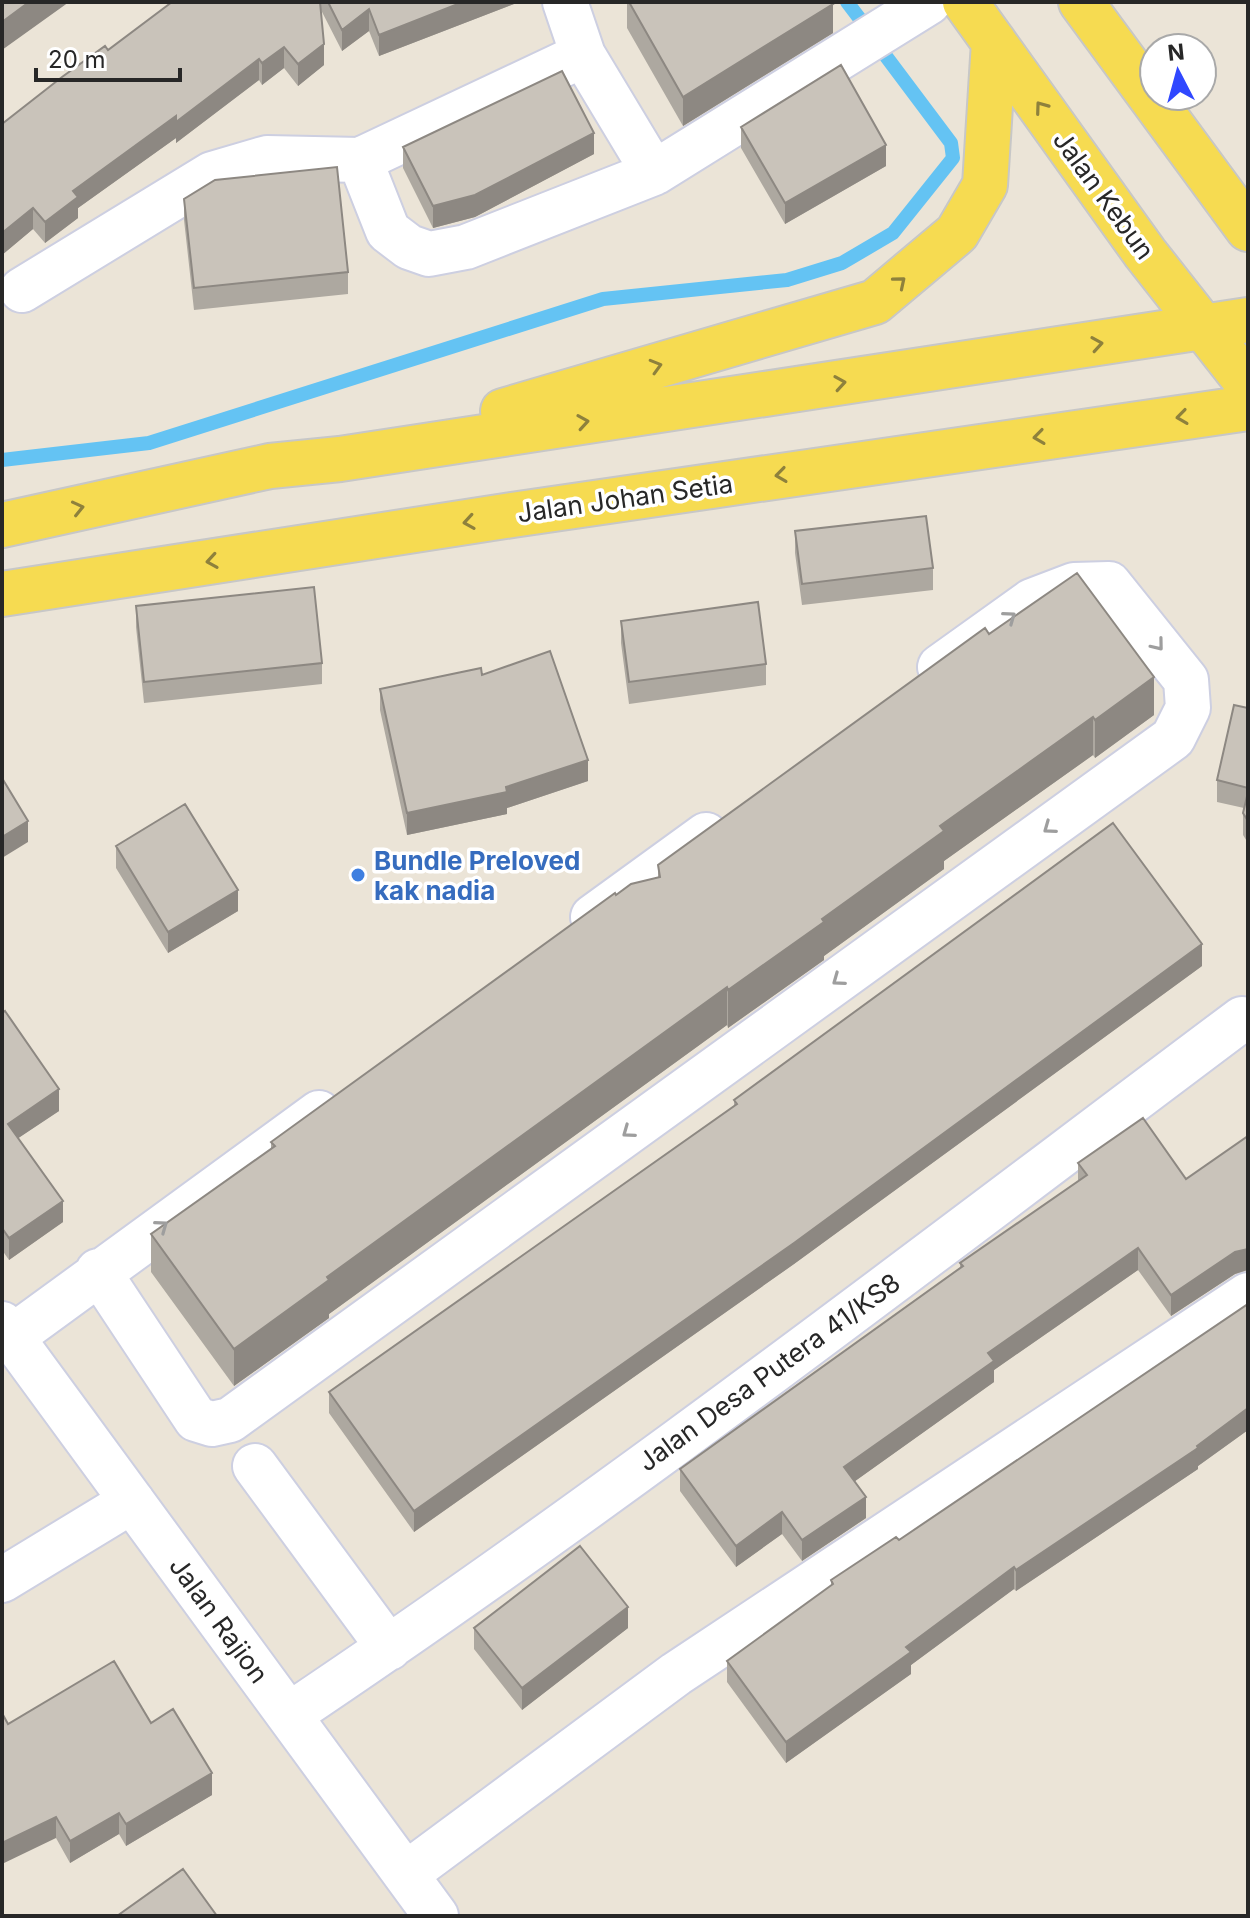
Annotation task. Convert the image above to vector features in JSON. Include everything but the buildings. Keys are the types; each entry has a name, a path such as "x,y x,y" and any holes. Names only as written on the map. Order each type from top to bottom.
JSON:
{"main road":[{"name":"Jalan Kebun","path":"965,2 1145,253 1248,384"},
{"path":"1081,2 1248,229"},
{"path":"340,459 875,302 957,233 985,185 994,42"},
{"path":"1170,123 1248,179"},
{"path":"2,525 270,466 340,459 1248,320"},
{"name":"Jalan Johan Setia","path":"2,594 527,513 1248,408"}],"street":[{"path":"565,2 583,55 654,173"},
{"path":"360,160 388,231 409,247 429,254 466,247 654,173 929,2"},
{"path":"22,290 212,174 267,158 360,160 583,55"},
{"path":"98,1271 196,1419 212,1424 230,1420 1173,738 1188,708 1186,680 1109,584 1074,585 1032,601 903,694"},
{"path":"565,936 734,815"},
{"name":"Jalan Desa Putera 41/KS8","path":"289,1715 389,1648 757,1382 1242,1019"},
{"path":"7,1330 98,1271 345,1094"},
{"path":"406,1874 676,1674 1248,1295"},
{"name":"Jalan Rajion","path":"7,1330 436,1916"},
{"path":"255,1466 389,1648"},
{"path":"2,1580 132,1501"}],"waterway":[{"path":"847,2 863,23"},
{"path":"2,460 149,443 603,299 787,280 842,263 893,233 953,158 951,143 885,55"}],"place":[{"name":"Bundle Preloved kak nadia","path":"358,875"}]}
